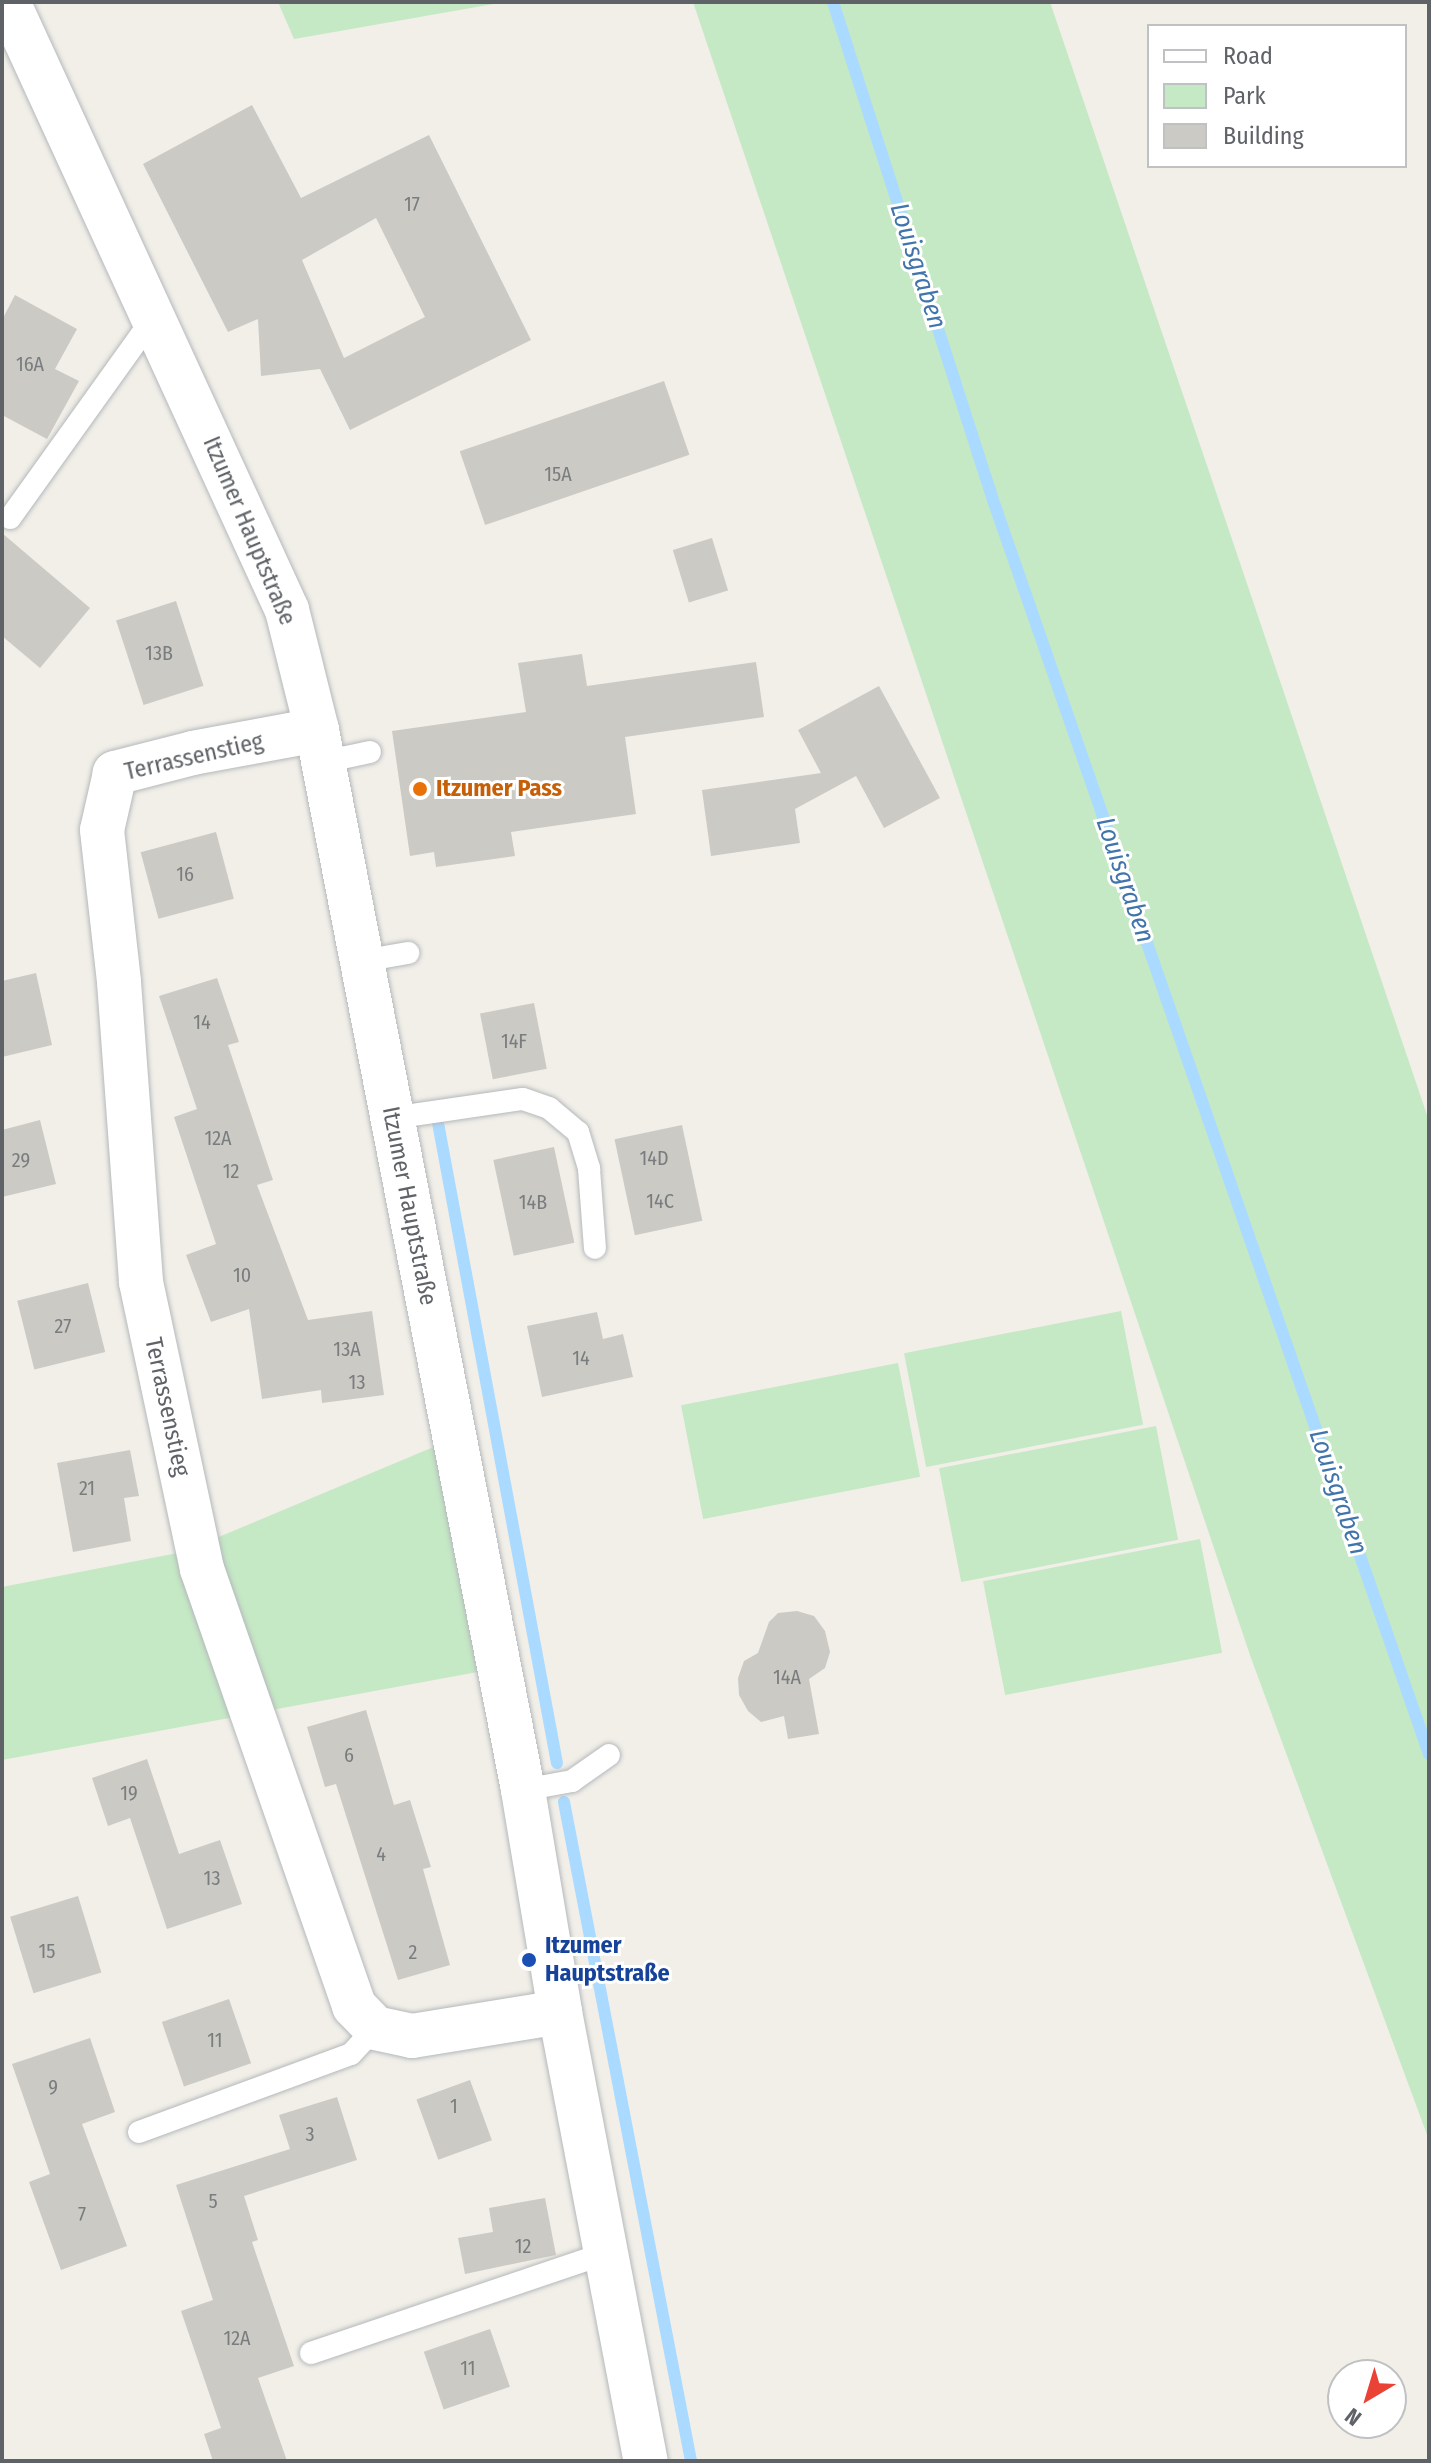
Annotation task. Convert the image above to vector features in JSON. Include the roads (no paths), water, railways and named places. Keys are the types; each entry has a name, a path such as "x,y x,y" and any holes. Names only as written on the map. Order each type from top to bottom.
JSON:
{"main road":[{"name":"Itzumer Hauptstraße","path":"8,2 287,610 320,746 523,1790 560,2012 646,2461"},
{"name":"Terrassenstieg","path":"320,746 193,753 115,773 102,830 119,982 141,1282 202,1569 354,2006 375,2028"},
{"path":"375,2028 412,2036 560,2012"}],"lane":[{"path":"10,518 154,317"},
{"path":"320,746 370,752"},
{"path":"362,961 408,953"},
{"path":"392,1118 523,1099 549,1108 578,1132 589,1169 595,1248"},
{"path":"523,1790 572,1781 609,1755"},
{"path":"139,2132 351,2054 375,2028"},
{"path":"311,2353 606,2253"}],"waterway":[{"name":"Louisgraben","path":"833,2 993,500 1429,1754"},
{"path":"438,1123 557,1763"},
{"path":"564,1802 691,2461"}],"place":[{"name":"Itzumer Pass","path":"420,789"},
{"name":"Itzumer Hauptstraße","path":"529,1960"}]}
